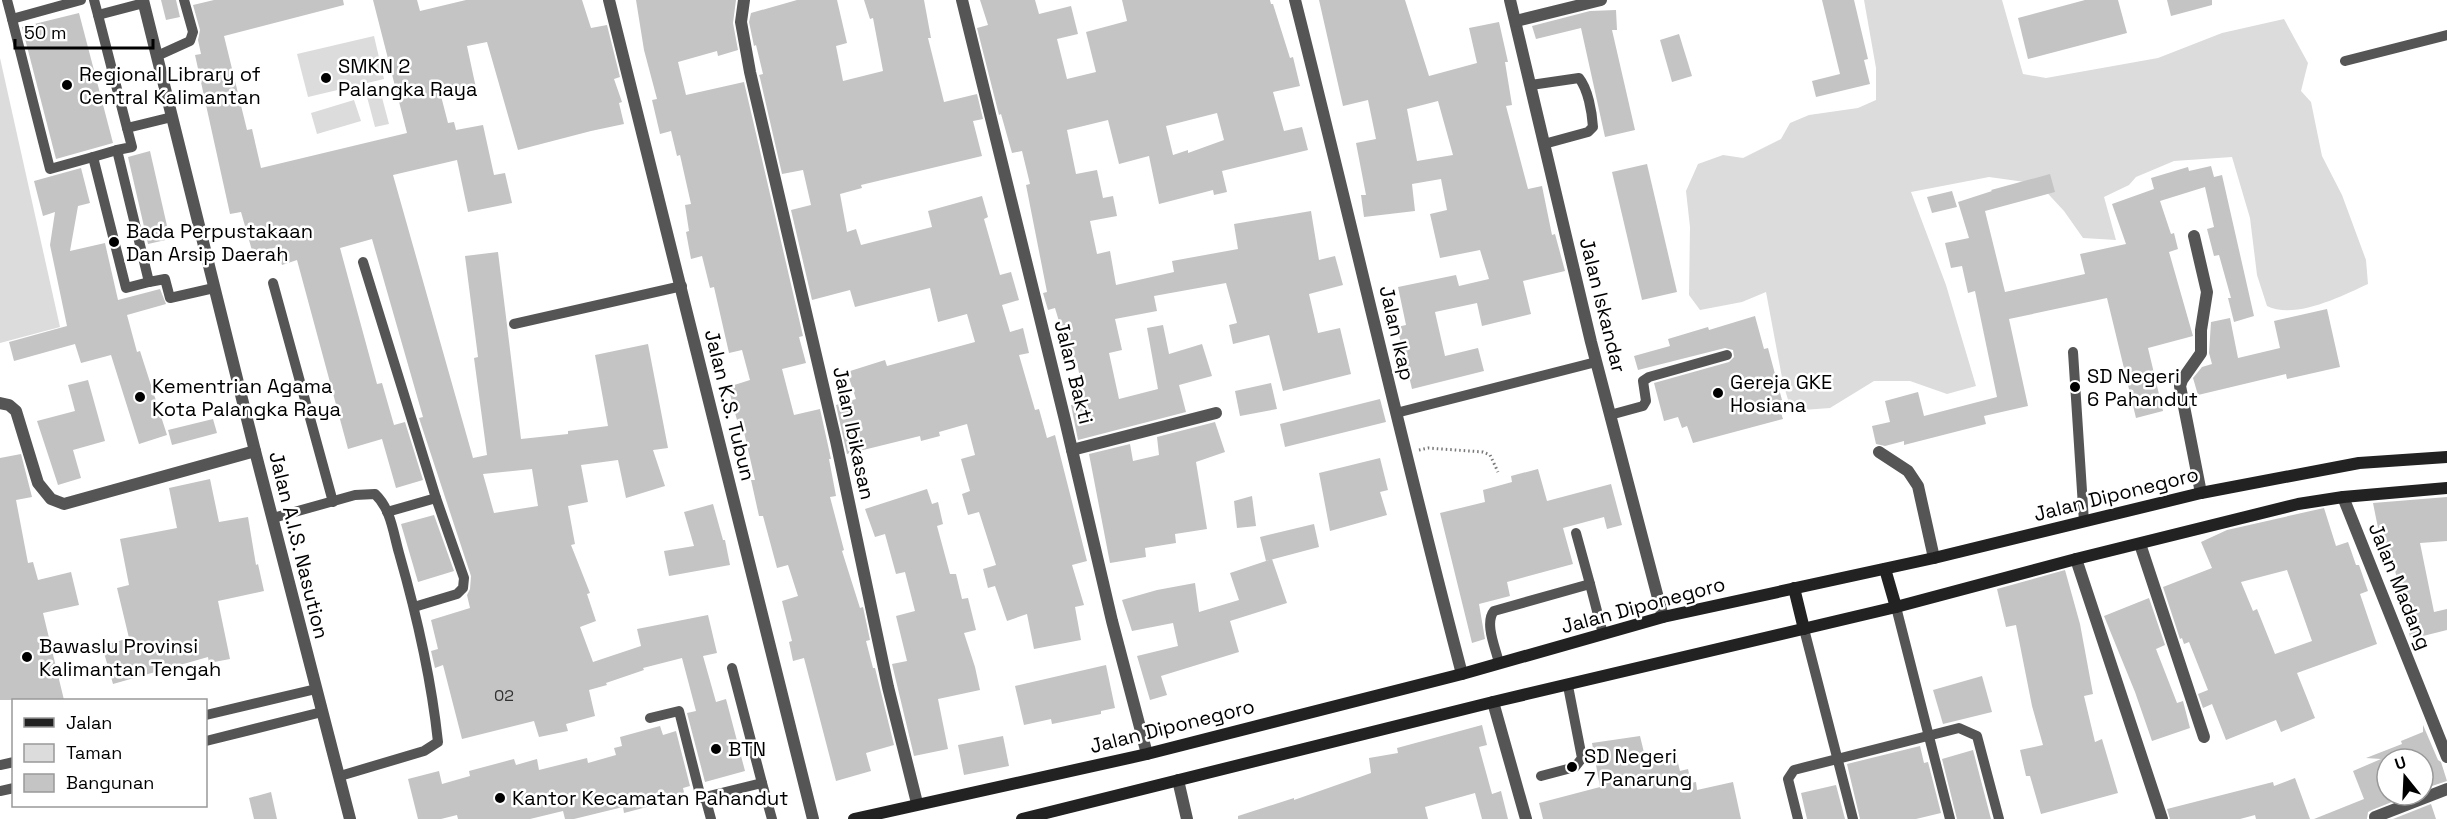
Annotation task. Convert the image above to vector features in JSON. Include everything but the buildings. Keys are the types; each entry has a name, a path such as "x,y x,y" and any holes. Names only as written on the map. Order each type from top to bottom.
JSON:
{"main road":[{"name":"Jalan Diponegoro","path":"854,819 1147,753 1462,674 1663,617 1934,558 2201,493 2359,463 2447,457"},
{"path":"1022,819 1052,816 1178,780 1493,702 1896,607 2076,559 2298,504 2343,497 2447,488"},
{"path":"1885,569 1896,607"},
{"path":"1794,588 1804,629"}],"street":[{"name":"Jalan K.S. Tubun","path":"609,0 813,819"},
{"name":"Jalan Ibikasan","path":"744,0 741,22 750,72 836,441 888,687 917,803"},
{"name":"Jalan Bakti","path":"962,0 1109,609 1147,753"},
{"name":"Jalan Ikap","path":"1295,0 1462,674"},
{"name":"Jalan Iskandar","path":"1510,0 1596,362 1663,617"},
{"path":"1516,21 1601,0"},
{"name":"Jalan A.I.S. Nasution","path":"143,2 255,452 350,819"},
{"path":"2194,236 2207,292 2201,330 2201,353 2180,386 2201,493"},
{"path":"0,403 9,405 16,411 38,483 51,499 64,504 255,452"},
{"path":"1072,450 1216,413"},
{"path":"1879,452 1914,477 1934,558"},
{"name":"Jalan Madang","path":"2343,497 2446,752"},
{"path":"2140,544 2204,737"},
{"path":"2076,559 2162,819"},
{"path":"1493,702 1526,819"},
{"path":"1178,780 1187,819"},
{"path":"2375,817 2447,789"}],"lane":[{"path":"7,0 50,169 132,147 94,0"},
{"path":"12,19 81,0"},
{"path":"157,56 190,40 193,32 184,0"},
{"path":"98,15 143,2"},
{"path":"2345,61 2447,35"},
{"path":"1531,85 1579,78 1583,83 1593,119 1593,127 1588,132 1544,144"},
{"path":"127,128 172,117"},
{"path":"117,150 149,282"},
{"path":"93,157 126,288 165,279 170,298 214,288"},
{"path":"363,261 436,498 464,578 463,588 457,594 414,607"},
{"path":"273,283 333,502"},
{"path":"514,324 682,286"},
{"path":"2073,352 2084,522"},
{"path":"1610,416 1643,406 1646,401 1642,385 1646,379 1727,355"},
{"path":"1396,413 1596,362"},
{"path":"273,518 355,495 375,494 384,502 414,607 435,713 438,742 424,751 340,776"},
{"path":"387,512 436,498"},
{"path":"1576,533 1603,634"},
{"path":"1499,663 1490,623 1490,615 1494,610 1590,584"},
{"path":"1896,607 1950,819"},
{"path":"1804,629 1853,819"},
{"path":"732,668 772,819"},
{"path":"1541,776 1575,767 1582,758 1568,686"},
{"path":"207,715 316,689"},
{"path":"650,718 679,711 701,798 762,783"},
{"path":"207,741 322,712"},
{"path":"1798,819 1788,780 1794,770 1839,760 1928,734 1959,728 1977,736 1999,819"},
{"path":"705,797 711,819"}],"path":[{"path":"1406,454 1428,448 1483,452 1490,455 1498,472"}],"green space":[{"path":"1864,0 2002,0 2023,74 2046,78 2158,58 2222,33 2284,19 2308,63 2301,91 2311,102 2322,156 2342,195 2366,260 2368,284 2318,305 2291,310 2278,310 2267,306 2257,275 2250,218 2232,157 2174,161 2136,177 2129,185 2104,197 2116,240 2083,238 2064,211 2039,184 1989,177 1911,192 1946,285 1976,386 1947,394 1910,381 1874,381 1830,408 1792,413 1783,383 1766,292 1742,302 1700,310 1689,295 1690,227 1686,191 1698,164 1723,155 1743,158 1781,139 1790,123 1809,115 1858,108 1876,100 1876,68"},
{"path":"374,36 384,79 308,97 297,54"},
{"path":"0,58 60,327 0,343"},
{"path":"380,90 389,124 375,127 366,93"},
{"path":"354,100 361,121 317,134 311,113"}],"place":[{"name":"SMKN 2 Palangka Raya","path":"326,78"},
{"name":"Regional Library of Central Kalimantan","path":"67,85"},
{"name":"Bada Perpustakaan Dan Arsip Daerah","path":"114,242"},
{"name":"SD Negeri 6 Pahandut","path":"2075,387"},
{"name":"Gereja GKE Hosiana","path":"1718,393"},
{"name":"Kementrian Agama Kota Palangka Raya","path":"140,397"},
{"name":"Bawaslu Provinsi Kalimantan Tengah","path":"27,657"},
{"name":"BTN","path":"716,749"},
{"name":"SD Negeri 7 Panarung","path":"1572,767"},
{"name":"Kantor Kecamatan Pahandut","path":"500,798"}]}
